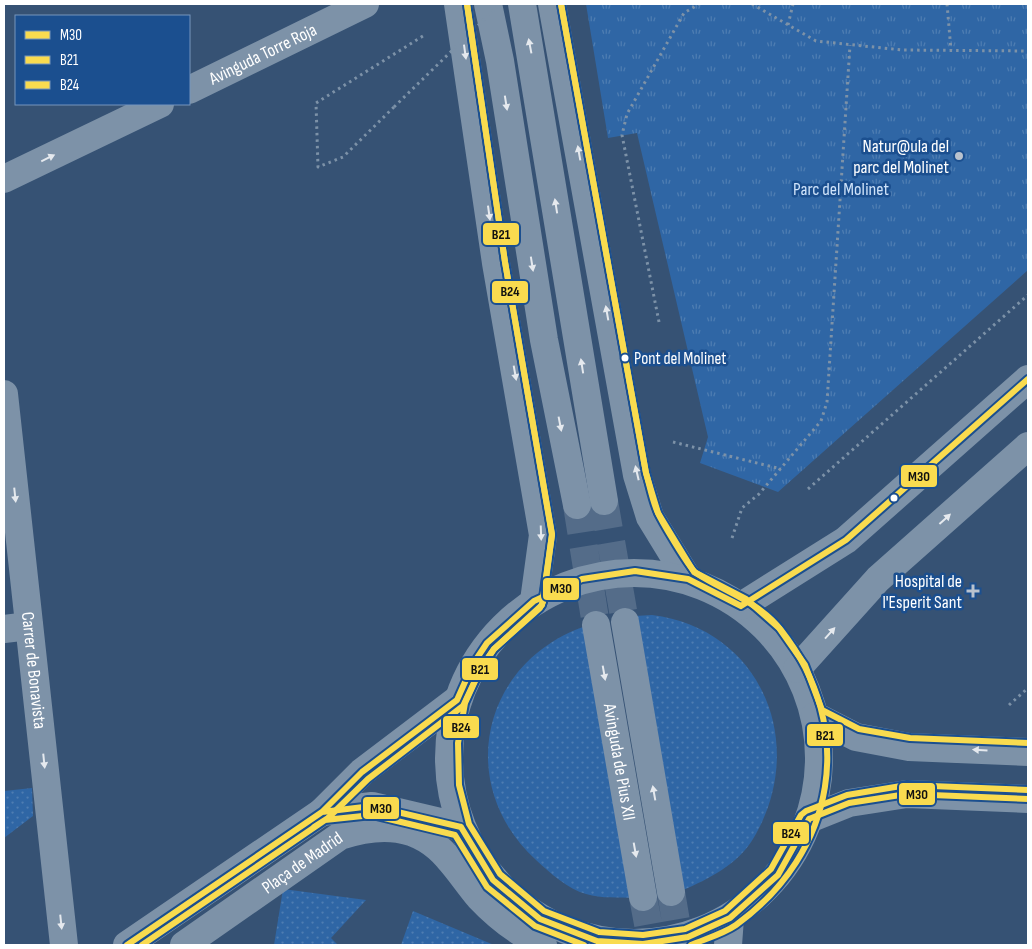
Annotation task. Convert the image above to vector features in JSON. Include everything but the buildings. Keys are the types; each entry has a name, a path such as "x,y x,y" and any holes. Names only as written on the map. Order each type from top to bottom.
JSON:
{"street":[{"name":"Avinguda Torre Roja","path":"190,90 365,4"},
{"path":"488,4 500,61 544,340 577,505"},
{"path":"522,4 604,501"},
{"path":"552,4 636,475 650,517 688,580"},
{"path":"456,5 496,263 543,535 534,601"},
{"path":"4,179 158,105"},
{"path":"741,606 846,540 1028,379"},
{"name":"Carrer de Bonavista","path":"4,394 16,627 64,945"},
{"path":"797,669 878,579 1028,446"},
{"path":"635,571 688,580 741,606 772,634 797,669 815,716 820,768 809,819 778,875 730,918 679,938 643,944 598,943 540,919 493,880 461,827 450,786 449,742 457,700 473,664 487,643 534,601 582,579 635,571"},
{"name":"Avinguda de Pius XII","path":"625,622 671,892"},
{"name":"Avinguda de Pius XII","path":"596,625 643,897"},
{"path":"127,945 322,812 362,772 457,700"},
{"path":"815,716 856,737 909,747 1028,752"},
{"path":"809,819 849,803 907,794 1028,799"},
{"path":"322,812 372,806 461,827"},
{"name":"Plaça de Madrid","path":"184,945 340,836 361,829 380,827 406,830 435,846 450,859 488,906 509,924 543,945"},
{"path":"728,945 730,918"}],"path":[{"path":"423,36 316,103 318,167 343,157 500,4"},
{"path":"659,322 622,135 627,114 684,13 699,4"},
{"path":"752,4 816,41 902,50 1028,51"},
{"path":"788,25 793,4"},
{"path":"946,4 951,50"},
{"path":"732,538 742,508 759,494 820,421 827,402 850,45"},
{"path":"808,489 1028,295"},
{"path":"673,442 781,469"},
{"path":"1009,705 1028,688"}],"green space":[{"name":"Parc del Molinet","path":"586,4 1028,4 1028,270 778,492 700,463 708,437 637,133 608,138"},
{"path":"652,615 691,625 722,643 748,668 765,697 775,731 776,767 769,803 753,839 739,856 722,870 683,890 635,616"},
{"path":"589,625 635,898 598,897 579,892 560,880 536,860 510,829 494,796 488,761 491,727 503,694 524,665 553,642"},
{"path":"32,788 33,816 4,838 4,791"},
{"path":"283,889 366,900 331,938 338,945 274,945"},
{"path":"413,911 494,945 401,945"}],"tunnel":[{"path":"604,501 625,622"},
{"path":"577,505 596,625"},
{"path":"671,892 680,945"},
{"path":"643,897 652,945"}],"transit line":[{"name":"B21","path":"314,827 328,818 368,779 463,706 481,668 494,649 540,608 543,602 552,534 505,262 467,4"},
{"name":"B24","path":"467,4 505,262 552,535 542,605 494,649 481,668 465,703 458,743 459,785 469,824 500,874 544,911 599,932 643,935 685,929 725,911 771,869 801,815 806,811 847,795 907,785 1028,790"},
{"name":"B21","path":"561,4 646,473 656,508 676,545 696,573 752,604 781,630 805,668 821,707 827,747 825,787 814,826 796,862 770,896 736,925 720,934 691,945"},
{"name":"B24","path":"561,4 646,473 658,513 694,572 746,599 779,628 805,665 822,710 859,729 910,738 1028,743"},
{"name":"M30","path":"741,606 846,540 1028,379"},
{"name":"M30","path":"127,945 322,812 362,772 457,700 473,664 487,643 534,601 582,579 635,571 688,579 741,606"},
{"name":"M30","path":"809,819 849,803 907,794 1028,799"},
{"name":"M30","path":"303,825 322,812 372,806 461,827"},
{"name":"B21","path":"142,945 325,820 372,815 455,835 487,887 535,926 584,945"},
{"name":"M30","path":"461,827 493,880 540,919 597,941 643,944 688,937 730,918 778,875 809,819"}],"place":[{"name":"Natur@ula del parc del Molinet","path":"959,156"},
{"name":"Pont del Molinet","path":"625,358"},
{"name":"Hospital de l'Esperit Sant","path":"973,591"}]}
